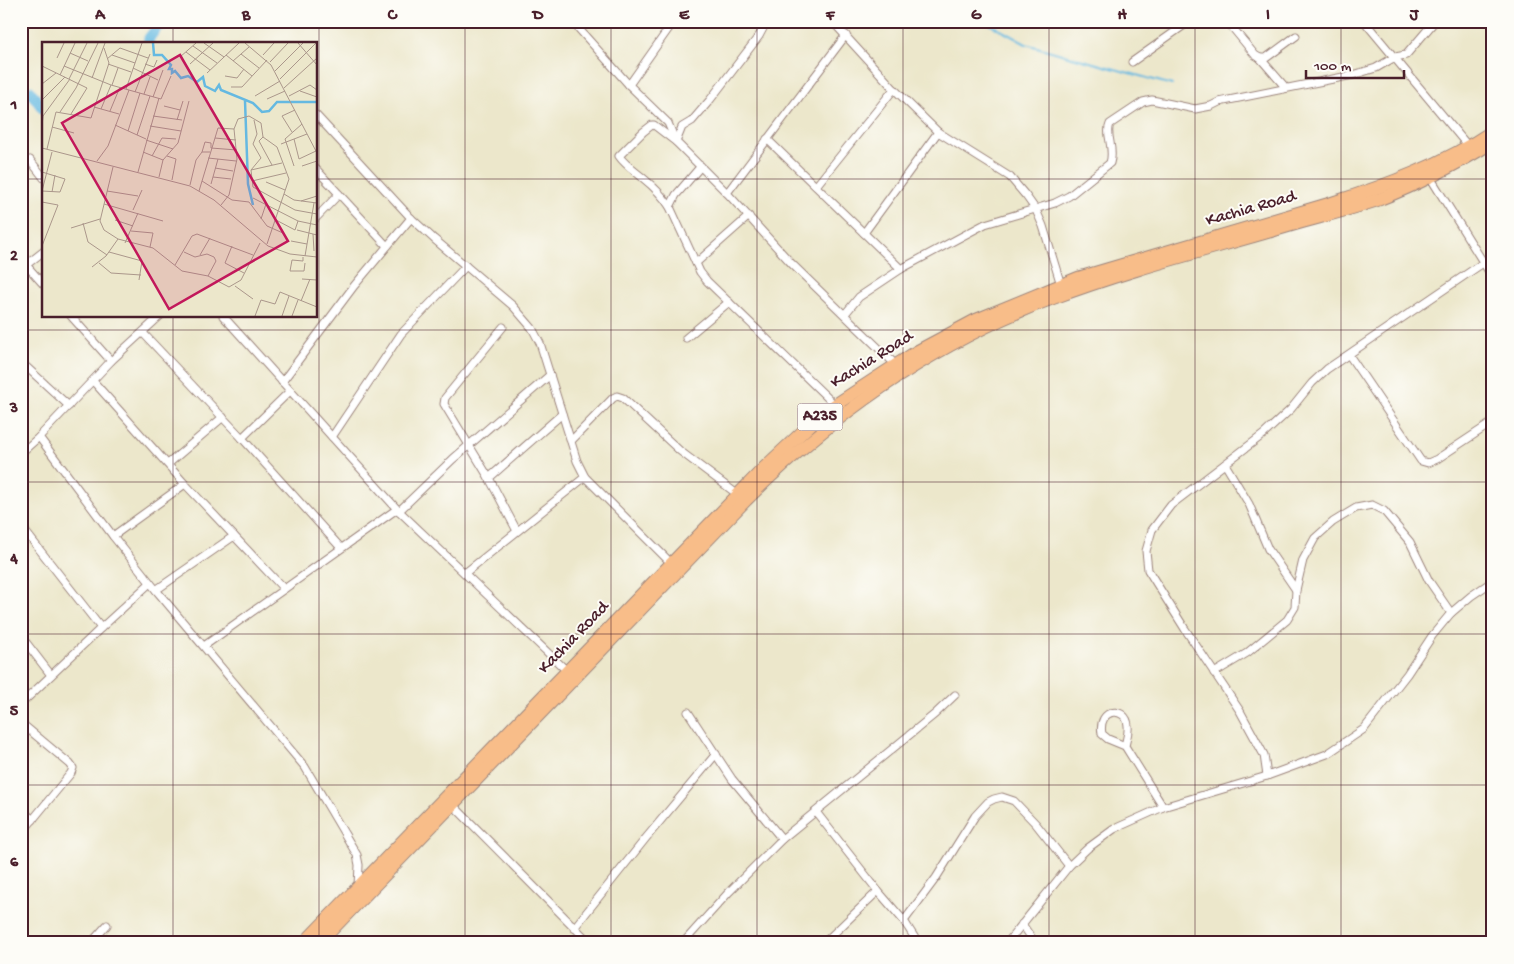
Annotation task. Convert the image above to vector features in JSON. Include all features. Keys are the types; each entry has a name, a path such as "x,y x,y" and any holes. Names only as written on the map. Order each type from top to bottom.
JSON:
{"highway":[{"name":"Kachia Road","path":"304,943 738,494 786,446 835,405 896,365 976,320 1078,278 1356,196 1414,173 1468,146 1493,131"},
{"name":"Kachia Road","path":"319,943 773,473 832,423 882,386 959,340 1011,314 1054,297 1123,274 1380,199 1430,177 1493,142"}],"street":[{"path":"587,21 579,29 629,85 668,123 676,142"},
{"path":"629,85 674,21"},
{"path":"676,142 682,127 692,121 710,100 767,21"},
{"path":"832,21 894,89 938,132 1010,177 1036,210 1043,226 1061,285"},
{"path":"1132,62 1190,21"},
{"path":"1227,21 1286,88"},
{"path":"1364,21 1468,146"},
{"path":"845,314 859,297 901,269 985,224 1036,210 1069,196 1110,163 1112,145 1107,130 1110,124 1143,102 1152,100 1202,109 1219,102 1354,75 1376,68 1395,57 1406,55 1435,21"},
{"path":"727,193 846,35"},
{"path":"1260,58 1266,58 1296,36"},
{"path":"816,186 894,89"},
{"path":"318,117 411,218 513,306 532,328 540,342 577,461 585,477 671,563"},
{"path":"835,405 707,281 700,272 666,199 619,156 652,125 676,142 701,166 749,216 768,240 896,365"},
{"path":"864,233 938,132"},
{"path":"767,139 901,269"},
{"path":"30,160 42,175"},
{"path":"670,207 676,196 701,166"},
{"path":"318,171 387,246"},
{"path":"1430,177 1493,278"},
{"path":"318,216 339,194"},
{"path":"696,262 749,216"},
{"path":"282,382 321,329 411,218"},
{"path":"42,253 24,267 42,283"},
{"path":"1268,776 1264,754 1240,711 1185,630 1148,570 1146,551 1152,530 1171,505 1264,434 1291,409 1312,383 1327,369 1483,263"},
{"path":"332,437 401,334 466,266"},
{"path":"686,338 729,302"},
{"path":"73,318 111,361"},
{"path":"21,453 39,437 111,361 158,318"},
{"path":"225,318 398,510 567,671"},
{"path":"503,327 445,398 444,404 489,478 518,531"},
{"path":"143,333 223,417 340,548"},
{"path":"1349,355 1421,461 1428,463 1437,459 1493,422"},
{"path":"21,362 69,406"},
{"path":"204,646 340,548 398,510 550,375"},
{"path":"93,381 185,484 284,589"},
{"path":"242,438 290,391"},
{"path":"571,441 617,396 622,398 680,451 738,494"},
{"path":"489,478 562,414"},
{"path":"168,464 223,417"},
{"path":"39,437 150,583 305,767 357,855 359,865 358,886"},
{"path":"1226,464 1249,504 1268,548 1296,590"},
{"path":"465,573 585,477"},
{"path":"113,536 185,484"},
{"path":"1214,673 1247,653 1288,620 1295,607 1296,590 1303,560 1315,538 1333,522 1356,508 1372,504 1384,511 1410,542 1429,582 1451,613"},
{"path":"21,526 101,628"},
{"path":"156,590 234,536"},
{"path":"1007,943 1069,866 1088,848 1114,829 1163,808 1268,776 1327,754 1364,729 1451,613 1493,581"},
{"path":"21,704 150,583"},
{"path":"21,636 51,676"},
{"path":"683,943 729,892 782,839 935,714 955,695"},
{"path":"688,712 732,779 782,839"},
{"path":"1125,746 1128,725 1125,717 1118,712 1110,713 1104,717 1100,726 1102,734 1108,739 1125,746 1163,808"},
{"path":"21,723 73,768 71,773 21,834"},
{"path":"574,928 716,754"},
{"path":"904,920 936,878 975,816 988,802 994,799 1002,797 1014,801 1036,824 1069,866"},
{"path":"453,805 590,943"},
{"path":"21,808 33,820"},
{"path":"816,812 878,891 904,920 918,943"},
{"path":"824,943 878,891"},
{"path":"1022,924 1035,943"},
{"path":"91,943 107,925"}],"waterway":[{"path":"148,42 149,38 159,25 179,24 183,21"},
{"path":"984,21 1026,44 1172,85"},
{"path":"21,96 30,91 42,107"}]}
